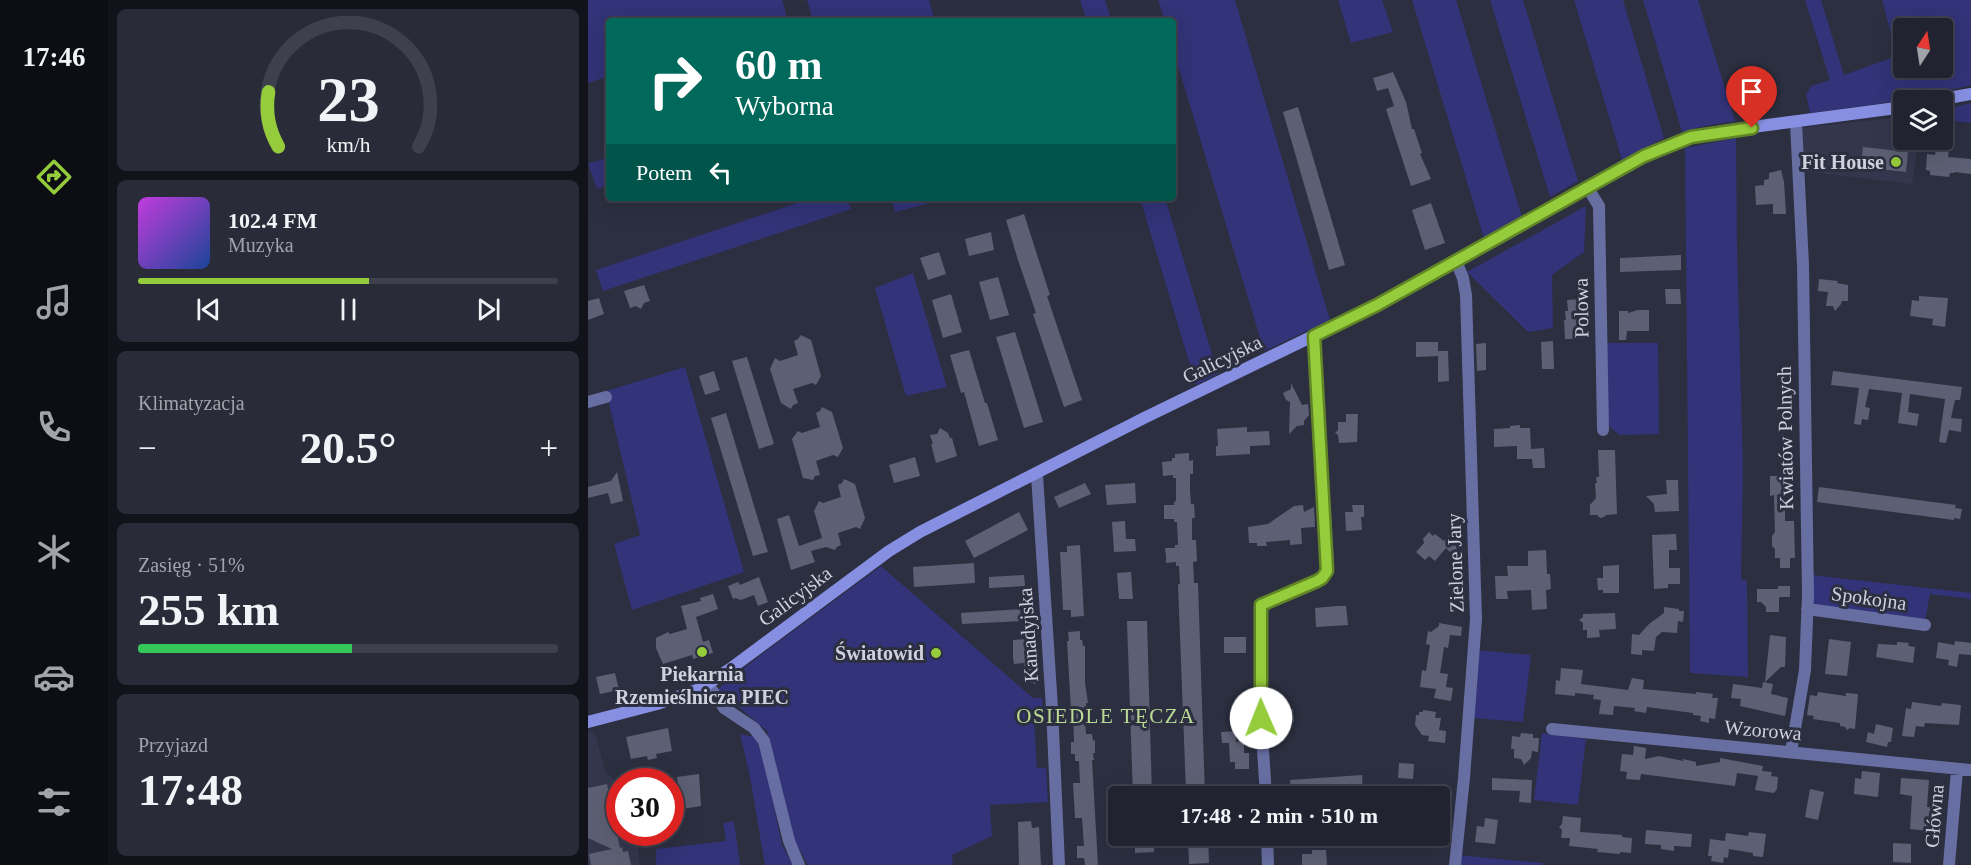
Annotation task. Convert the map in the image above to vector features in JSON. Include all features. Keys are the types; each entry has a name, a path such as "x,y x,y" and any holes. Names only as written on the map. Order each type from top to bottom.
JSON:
{"street":[{"path":"1953,97 1971,94"},
{"name":"Galicyjska","path":"588,722 657,704 708,684 889,551 920,532 1037,475 1144,418 1377,305 1644,156 1691,137 1893,109"},
{"name":"Kwiatów Polnych","path":"1791,752 1805,670 1807,609 1803,266 1796,123"},
{"name":"Polowa","path":"1587,187 1599,206 1603,430"},
{"name":"Zielone Jary","path":"1455,865 1476,619 1466,295 1463,278 1456,261"},
{"path":"1265,786 1260,704 1261,605 1322,578 1327,571 1328,564 1314,336"},
{"path":"588,402 606,397"},
{"name":"Kanadyjska","path":"1037,475 1052,708 1059,865"},
{"name":"Spokojna","path":"1807,609 1925,625"},
{"path":"708,684 724,708 754,728 764,741 789,841 799,865"},
{"name":"Wzorowa","path":"1552,729 1971,770"},
{"name":"Główna","path":"1948,865 1958,770"},
{"path":"1267,846 1268,865"}],"shaded area":[{"path":"588,0 782,0 787,17 784,18 606,18 606,77 588,83"},
{"path":"807,0 929,0 934,18 812,18"},
{"path":"1080,0 1105,0 1111,18 1086,18"},
{"path":"1158,0 1235,0 1330,320 1264,351 1176,59 1176,18 1164,18"},
{"path":"1338,0 1382,0 1393,32 1351,43"},
{"path":"1412,0 1456,0 1522,217 1484,238"},
{"path":"1490,0 1523,0 1578,181 1550,197"},
{"path":"1574,0 1623,0 1664,138 1622,160"},
{"path":"1643,0 1698,0 1735,121 1682,132"},
{"path":"1805,0 1821,0 1844,75 1893,57 1893,78 1953,78 1953,18 1893,18 1893,41 1882,0 1971,0 1971,85 1950,90 1893,90 1893,102 1810,113 1806,95 1811,86 1830,80"},
{"path":"1971,103 1971,123 1953,121 1953,108"},
{"path":"1893,118 1893,150 1917,150 1912,184 1801,171 1800,128"},
{"path":"1736,138 1743,469 1741,579 1747,581 1748,677 1690,673 1685,148"},
{"path":"606,158 606,186 597,189 588,164"},
{"path":"848,201 851,209 603,291 596,270 800,202"},
{"path":"892,201 938,201 895,212"},
{"path":"1141,201 1166,201 1218,374 1196,385"},
{"path":"1586,206 1584,252 1552,275 1553,328 1528,332 1467,272"},
{"path":"913,273 947,387 906,396 875,288"},
{"path":"1605,343 1658,343 1659,434 1619,435 1606,423"},
{"path":"685,367 744,572 632,610 614,544 640,535 606,391"},
{"path":"881,566 1033,698 1042,698 1044,719 1034,720 1037,768 1046,768 1048,802 990,805 992,836 952,855 953,865 808,865 794,840 767,731 718,689"},
{"path":"1812,575 1971,593 1971,599 1930,594 1925,621 1811,605"},
{"path":"1476,650 1531,655 1523,722 1472,718"},
{"path":"591,731 596,736 606,772 606,846 638,846 640,865 588,865 588,732"},
{"path":"1542,733 1586,739 1578,805 1534,800"},
{"path":"740,734 756,737 766,769 782,845 793,865 765,865"},
{"path":"734,821 740,865 656,865 656,849 726,841 723,823"},
{"path":"1457,855 1543,863 1542,865 1456,865"}],"building":[{"path":"1393,72 1406,102 1412,129 1414,129 1422,153 1420,154 1431,179 1411,186 1386,109 1394,106 1388,88 1377,91 1373,78"},
{"path":"1298,107 1345,265 1329,270 1283,112"},
{"path":"1863,147 1908,152 1906,172 1861,167"},
{"path":"1936,150 1949,150 1948,157 1971,159 1971,174 1955,172 1950,173 1949,177 1930,175 1930,171 1926,170 1927,154 1935,155"},
{"path":"1781,170 1786,214 1773,214 1773,204 1756,205 1755,186 1764,185 1764,180 1769,179 1769,173"},
{"path":"1431,203 1445,243 1425,250 1412,210"},
{"path":"1024,214 1050,295 1047,296 1082,400 1064,407 1033,314 1036,313 1006,220"},
{"path":"991,232 994,250 969,256 965,239"},
{"path":"939,252 946,274 928,280 920,258"},
{"path":"1681,255 1681,270 1620,272 1620,258"},
{"path":"998,277 1009,315 990,320 979,282"},
{"path":"1819,279 1838,281 1837,283 1848,285 1848,301 1842,301 1835,311 1833,306 1826,306 1828,292 1818,291"},
{"path":"644,285 650,301 644,303 641,309 636,306 630,308 624,291"},
{"path":"1665,289 1680,289 1681,304 1666,304"},
{"path":"951,294 962,332 943,338 932,300"},
{"path":"1919,296 1948,298 1945,327 1932,325 1933,319 1910,316 1912,300 1919,301"},
{"path":"599,298 604,314 588,320 588,301"},
{"path":"1579,299 1580,310 1582,310 1583,339 1565,339 1564,320 1566,320 1565,311 1568,311 1567,300"},
{"path":"1649,310 1649,331 1627,331 1626,340 1619,340 1619,311 1628,311 1628,313"},
{"path":"1015,332 1043,422 1024,428 996,337"},
{"path":"801,335 811,340 821,376 816,385 812,383 793,389 798,403 791,409 781,403 770,369 775,358 780,361 798,355 794,341"},
{"path":"1553,341 1554,369 1542,369 1541,342"},
{"path":"1416,342 1438,342 1438,351 1448,351 1449,381 1438,382 1438,356 1416,357"},
{"path":"1486,343 1486,370 1477,371 1476,344"},
{"path":"969,350 998,440 979,446 964,392 961,393 950,355"},
{"path":"747,357 774,444 759,449 732,361"},
{"path":"714,371 720,390 705,395 699,376"},
{"path":"1833,371 1962,387 1960,400 1955,400 1951,418 1962,419 1961,432 1949,430 1946,443 1939,442 1945,399 1910,394 1908,412 1919,414 1917,426 1898,423 1902,393 1869,389 1865,407 1870,408 1868,420 1862,419 1861,425 1854,424 1859,388 1831,385"},
{"path":"1291,383 1302,405 1308,404 1309,415 1304,425 1297,426 1289,434 1290,402 1286,400 1283,393 1291,389"},
{"path":"822,407 832,412 843,448 838,457 833,455 816,461 820,475 815,476 813,480 803,478 792,439 798,431 802,433 820,427 816,413"},
{"path":"726,413 768,552 753,556 711,418"},
{"path":"1346,414 1358,414 1357,442 1339,443 1338,435 1335,433 1338,430 1338,422 1346,422"},
{"path":"1520,425 1520,428 1530,428 1531,449 1544,448 1545,468 1533,468 1532,459 1517,459 1517,446 1494,447 1494,429"},
{"path":"1247,427 1247,432 1269,431 1270,445 1250,446 1250,454 1216,456 1217,429"},
{"path":"940,428 952,438 957,456 936,463 930,435 937,434"},
{"path":"1598,450 1615,450 1617,514 1600,518 1597,515 1590,515 1590,505 1596,498 1596,477 1599,477"},
{"path":"1189,453 1189,461 1193,460 1190,491 1195,518 1192,518 1192,540 1196,540 1197,561 1193,562 1194,583 1198,583 1205,786 1186,786 1179,566 1176,566 1176,562 1166,563 1165,548 1175,548 1175,545 1178,545 1177,522 1174,522 1174,519 1164,519 1164,505 1174,505 1176,501 1176,478 1173,478 1173,475 1163,476 1162,462 1172,461 1175,454"},
{"path":"915,457 920,476 894,483 889,465"},
{"path":"617,472 623,501 611,504 608,493 588,498 588,487 611,481"},
{"path":"1770,476 1790,476 1792,495 1785,495 1785,521 1794,521 1795,558 1790,558 1790,568 1780,568 1780,558 1775,558 1775,549 1772,546 1772,536 1775,532 1774,495 1770,496"},
{"path":"844,479 855,484 865,518 860,529 856,527 838,533 841,545 835,550 826,547 811,551 815,562 791,570 777,519 789,515 799,546 822,538 814,511 819,501 823,503 841,497 838,485"},
{"path":"1666,480 1678,480 1679,511 1655,512 1654,504 1646,496 1667,494"},
{"path":"1085,483 1091,494 1059,508 1054,497"},
{"path":"1135,483 1136,503 1107,505 1105,485"},
{"path":"1819,487 1956,505 1955,508 1962,509 1960,519 1954,518 1954,520 1817,502"},
{"path":"1303,505 1304,512 1314,507 1315,527 1301,528 1302,544 1290,545 1290,540 1266,542 1267,546 1249,543 1248,527 1268,524 1294,506"},
{"path":"1352,505 1364,505 1364,517 1361,517 1362,530 1346,531 1345,512 1353,512"},
{"path":"1019,512 1028,530 974,558 965,541"},
{"path":"1125,521 1126,539 1135,539 1136,551 1114,552 1112,522"},
{"path":"1429,532 1444,541 1449,535 1460,545 1452,554 1446,548 1435,561 1429,556 1425,560 1416,552 1424,543 1423,539"},
{"path":"1676,534 1677,550 1669,550 1669,568 1680,568 1680,584 1668,584 1668,588 1654,589 1652,535"},
{"path":"1080,545 1084,616 1071,617 1071,610 1063,610 1060,552 1067,552 1067,546"},
{"path":"1546,550 1547,574 1550,574 1551,589 1546,590 1547,609 1532,610 1531,590 1507,591 1508,599 1496,599 1495,576 1508,576 1507,566 1528,566 1528,551"},
{"path":"974,563 975,583 914,587 913,567"},
{"path":"1619,565 1619,593 1603,593 1603,590 1598,590 1597,578 1603,578 1603,566"},
{"path":"1131,572 1133,599 1119,599 1117,573"},
{"path":"1024,575 1025,586 989,588 989,577"},
{"path":"759,577 768,602 758,606 754,595 741,600 733,599 728,586 738,582 740,585"},
{"path":"1778,586 1790,586 1790,597 1779,597 1779,612 1766,612 1766,607 1761,602 1757,602 1757,589 1778,589"},
{"path":"713,594 718,609 696,617 703,642 709,640 713,653 693,659 692,655 663,664 656,648 656,638 668,632 670,634 687,629 681,606 701,601 700,598"},
{"path":"1346,606 1348,625 1316,627 1315,608"},
{"path":"1664,607 1684,611 1683,622 1678,621 1677,633 1662,632 1656,637 1654,651 1642,650 1642,655 1631,654 1632,634 1639,635 1664,613"},
{"path":"1020,609 1021,621 962,624 961,613"},
{"path":"1615,613 1616,629 1599,630 1600,637 1587,638 1587,630 1583,630 1583,623 1579,620 1583,614"},
{"path":"1127,621 1147,621 1152,786 1133,786"},
{"path":"1439,623 1462,627 1461,636 1450,635 1448,648 1444,647 1440,673 1448,674 1446,687 1453,688 1451,701 1434,698 1436,689 1420,687 1422,670 1426,671 1430,645 1426,644 1428,631 1431,632 1439,626"},
{"path":"1080,631 1080,640 1085,646 1085,683 1088,703 1084,709 1086,734 1092,734 1093,741 1095,740 1094,760 1092,760 1098,865 1085,865 1084,858 1077,858 1077,846 1084,846 1082,818 1075,818 1073,783 1080,783 1079,761 1075,761 1075,754 1071,754 1071,742 1074,742 1073,710 1071,710 1067,641 1069,641 1068,632"},
{"path":"1770,635 1786,637 1785,667 1781,667 1765,682"},
{"path":"1224,637 1246,637 1246,653 1224,653"},
{"path":"1027,639 1027,645 1034,645 1036,684 1025,681 1024,663 1014,664 1013,640"},
{"path":"1829,639 1851,642 1847,676 1825,674"},
{"path":"1955,641 1971,643 1971,655 1959,654 1957,667 1948,665 1949,660 1936,658 1938,642 1954,645"},
{"path":"1897,642 1909,643 1908,646 1915,647 1913,663 1876,657 1878,644 1897,645"},
{"path":"1561,668 1583,670 1581,684 1628,690 1632,678 1644,680 1643,689 1713,694 1712,698 1718,698 1715,719 1709,718 1709,723 1700,721 1701,716 1693,715 1693,713 1647,707 1646,713 1634,711 1635,708 1614,706 1613,715 1599,714 1601,700 1593,699 1594,695 1555,694 1556,680 1560,681"},
{"path":"615,673 619,690 600,694 596,677"},
{"path":"1763,682 1773,684 1771,694 1788,698 1785,716 1740,706 1741,699 1731,698 1733,684 1762,688"},
{"path":"1818,692 1846,696 1846,693 1858,694 1855,729 1847,730 1840,726 1840,723 1813,719 1814,716 1807,715 1810,695 1817,696"},
{"path":"1912,702 1941,706 1942,703 1961,705 1959,725 1925,723 1924,727 1916,726 1914,737 1902,736 1906,708 1911,709"},
{"path":"1279,709 1293,709 1294,722 1279,723"},
{"path":"1423,710 1436,712 1435,718 1441,718 1439,730 1446,731 1445,743 1428,741 1429,736 1422,735 1415,725 1416,715"},
{"path":"1876,724 1893,728 1891,742 1888,742 1887,747 1866,742 1868,732 1874,734"},
{"path":"668,728 672,751 656,754 657,758 648,760 647,756 631,759 626,737"},
{"path":"1236,731 1236,742 1244,741 1244,753 1249,753 1249,769 1235,769 1235,762 1230,762 1229,743 1222,743 1221,732"},
{"path":"1521,733 1533,734 1533,738 1539,738 1538,752 1532,751 1531,758 1524,765 1521,759 1514,758 1514,749 1511,749 1512,736 1520,737"},
{"path":"1634,746 1646,748 1645,759 1659,756 1683,761 1683,759 1696,762 1696,766 1720,762 1720,758 1763,766 1762,771 1772,772 1771,776 1778,777 1777,789 1774,793 1755,790 1758,776 1737,773 1735,786 1641,774 1640,780 1626,779 1627,772 1620,771 1622,754 1633,755"},
{"path":"1399,763 1414,764 1413,779 1398,778"},
{"path":"1862,771 1880,773 1878,797 1854,794 1855,778 1861,779"},
{"path":"699,774 701,806 684,809 684,776"},
{"path":"1362,775 1363,786 1290,786 1290,780"},
{"path":"1492,778 1532,780 1531,803 1519,802 1520,791 1492,790"},
{"path":"1901,778 1929,780 1927,807 1942,808 1941,818 1931,817 1929,831 1910,829 1912,796 1900,794"},
{"path":"606,784 606,846 620,846 623,852 628,851 631,865 591,865 589,854 612,849 588,838 588,788"},
{"path":"1810,789 1824,792 1818,820 1805,817"},
{"path":"1563,816 1581,818 1580,832 1622,835 1622,837 1632,838 1631,853 1597,852 1598,849 1569,846 1570,838 1561,838 1562,830 1559,827"},
{"path":"1485,818 1498,820 1495,844 1475,842 1477,826 1484,827"},
{"path":"1031,821 1032,828 1039,827 1041,865 1019,865 1018,822"},
{"path":"1646,830 1692,834 1691,847 1674,846 1674,851 1661,849 1661,845 1645,844"},
{"path":"1749,832 1766,834 1763,857 1729,849 1728,858 1724,857 1723,863 1711,861 1712,856 1708,856 1710,839 1725,841 1726,833 1748,836"},
{"path":"1893,843 1911,844 1911,863 1893,862"},
{"path":"1135,846 1154,846 1154,852 1135,853"},
{"path":"1188,846 1208,846 1209,863 1189,864"},
{"path":"1312,850 1326,850 1327,865 1302,865 1302,854 1312,854"}],"place":[{"name":"Fit House","path":"1896,162"},
{"name":"Piekarnia Rzemieślnicza PIEC","path":"702,652"},
{"name":"Światowid","path":"936,653"}],"district":[{"name":"OSIEDLE TĘCZA","path":"1106,716"}],"route":[{"path":"1261,718 1261,605 1322,578 1327,571 1328,564 1314,336 1377,305 1644,156 1691,137 1752,128"}]}
